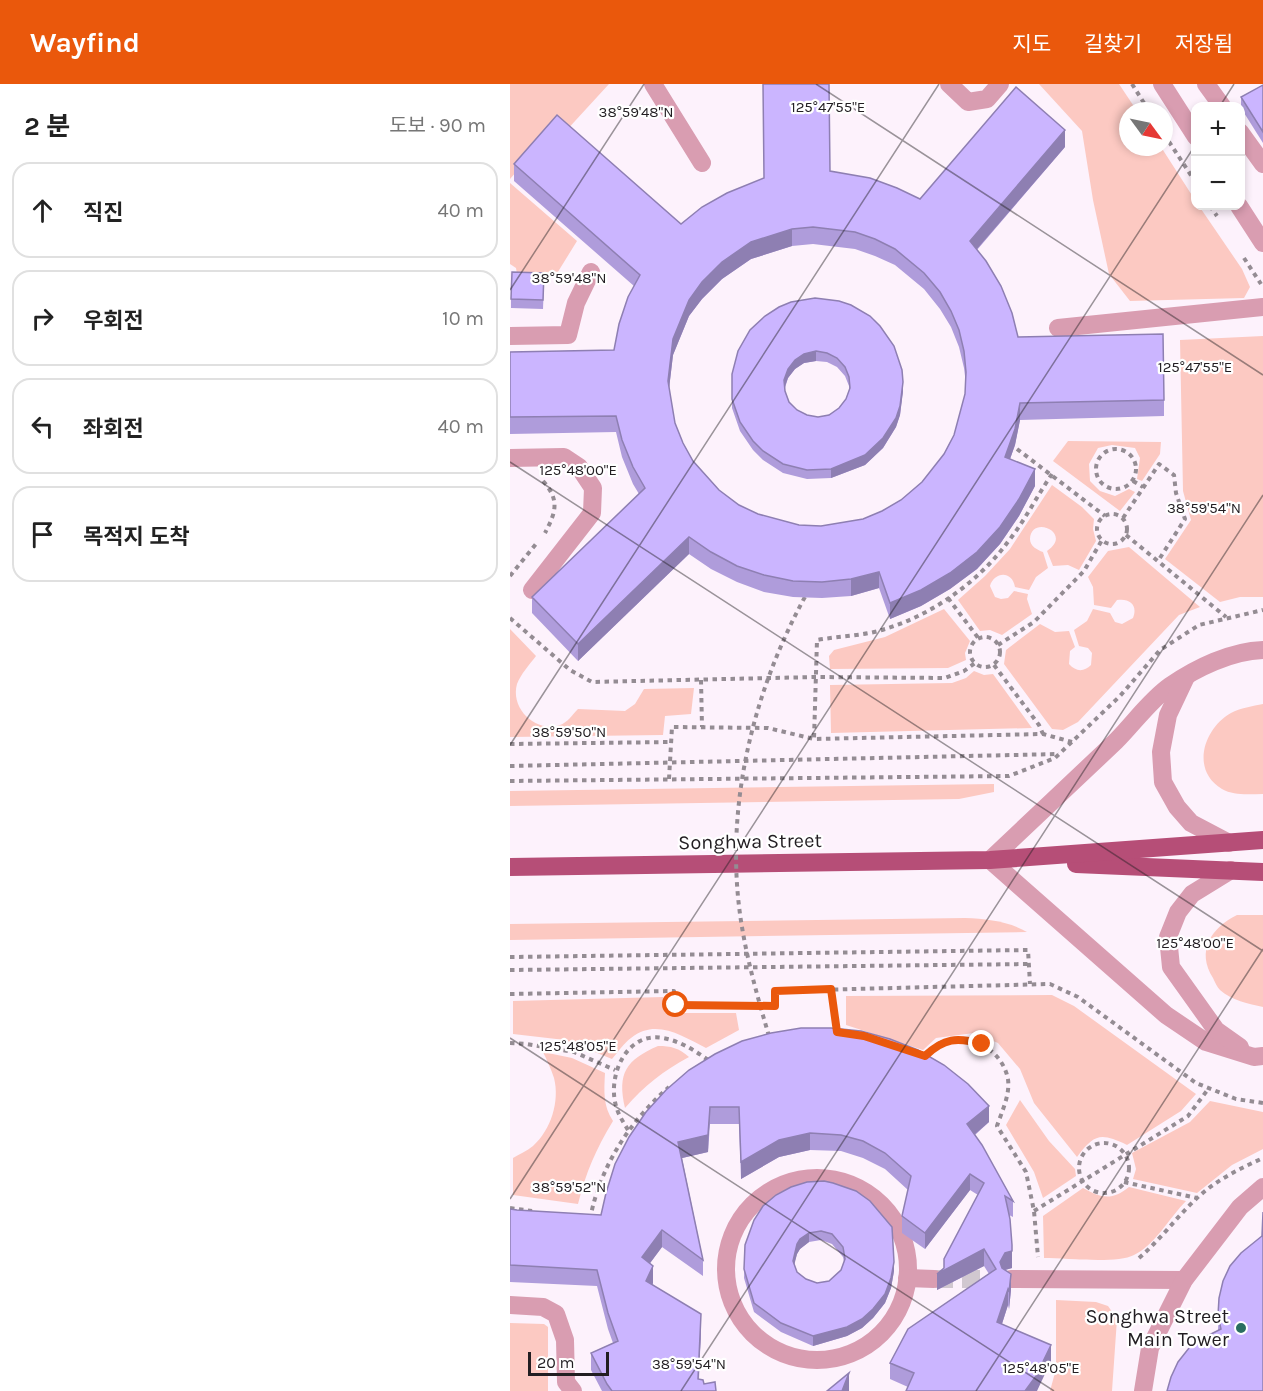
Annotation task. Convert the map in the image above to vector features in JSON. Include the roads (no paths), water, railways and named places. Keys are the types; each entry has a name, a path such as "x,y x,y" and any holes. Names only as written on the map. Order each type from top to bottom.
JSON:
{"main road":[{"name":"Songhwa Street","path":"990,860 1263,840"},
{"name":"Songhwa Street","path":"510,867 990,860 1263,872"}],"street":[{"path":"653,84 702,163"},
{"path":"949,84 968,102 987,99 1000,84"},
{"path":"1206,84 1219,102"},
{"path":"1166,86 1191,128"},
{"path":"1245,139 1263,164"},
{"path":"1242,210 1263,243"},
{"path":"510,336 568,335 576,303 591,272"},
{"path":"1058,328 1263,307"},
{"path":"510,458 564,457 579,467 593,488 592,513 532,590"},
{"path":"1258,1057 1206,1042 1166,1015 990,860 1108,748 1168,687 1187,675 1222,659 1263,650"},
{"path":"1187,675 1168,715 1161,752 1163,782 1177,807 1191,823 1229,843"},
{"path":"1232,870 1192,894 1178,912 1168,937 1171,967 1216,1030 1258,1057"},
{"path":"817,1178 836,1180 854,1186 871,1195 890,1215 904,1241 908,1259 908,1278 896,1314 885,1330 870,1343 836,1358 808,1359 780,1352 764,1343 750,1330 738,1315 730,1297 727,1260 738,1224 764,1195 798,1180 817,1178"},
{"path":"1143,1391 1150,1348 1184,1280 1240,1208 1263,1187"},
{"path":"908,1278 934,1279"},
{"path":"1011,1279 1184,1280"},
{"path":"510,1305 543,1306 556,1314 565,1340 566,1382 573,1391"}],"tunnel":[{"path":"935,1279 1006,1279"}],"place":[{"name":"Songhwa Street Main Tower","path":"1241,1328"}]}
